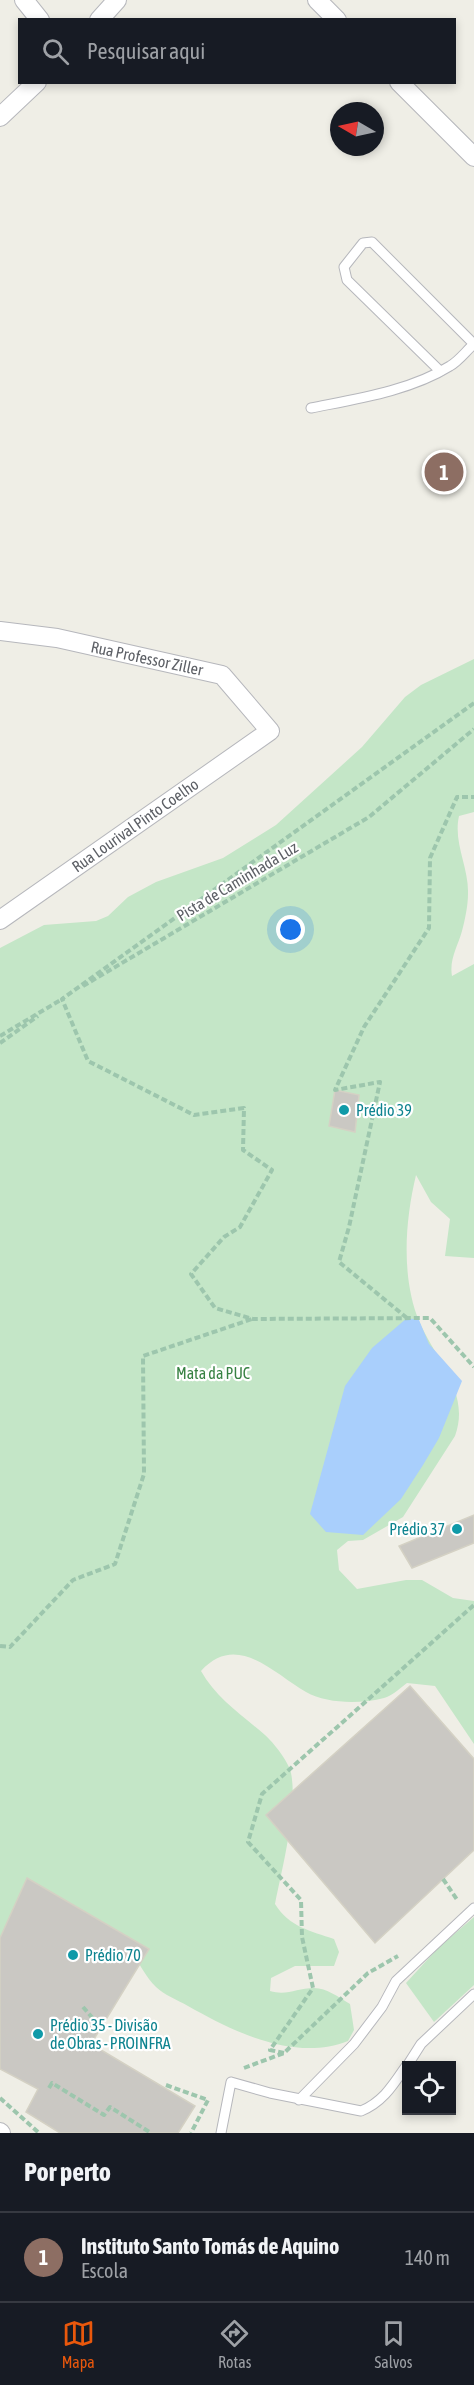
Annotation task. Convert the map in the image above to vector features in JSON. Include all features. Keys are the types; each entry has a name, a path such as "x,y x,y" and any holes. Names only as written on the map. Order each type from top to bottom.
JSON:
{"street":[{"path":"24,0 38,18"},
{"path":"101,18 117,0"},
{"path":"317,0 335,18"},
{"path":"0,117 35,84"},
{"path":"401,84 474,158"},
{"name":"Rua Professor Ziller","path":"0,631 57,638 222,675 270,730"},
{"name":"Rua Lourival Pinto Coelho","path":"0,920 270,730"}],"lane":[{"path":"311,408 376,395 440,371 452,365 474,344 372,243 363,243 344,267 347,280 440,371"},
{"path":"299,2100 354,2044 382,2007 396,1981 474,1908"},
{"path":"410,2061 422,2044 474,1994"},
{"path":"221,2133 231,2082 299,2100 361,2111 374,2106 387,2094 402,2073"}],"path":[{"path":"0,1043 474,703"},
{"name":"Pista de Caminhada Luz","path":"0,1036 369,817 474,729"},
{"path":"407,1318 339,1262 349,1227 380,1082 335,1090 364,1027 429,928 430,858 457,797 474,796"},
{"path":"62,999 88,1061 194,1115 244,1108 243,1150 272,1170 240,1227 224,1237 191,1274 215,1308 253,1319 430,1318 474,1367"},
{"path":"0,1646 10,1647 73,1580 115,1564 144,1474 143,1356 253,1319"},
{"path":"284,2053 270,2050 313,1988 302,1937 301,1900 248,1842 262,1794 474,1605"},
{"path":"241,2069 284,2053 368,1973 408,1950"},
{"path":"83,2007 102,2029"},
{"path":"49,2088 52,2083 104,2115 110,2107 151,2133"},
{"path":"166,2085 208,2100 191,2133"},
{"path":"0,2098 39,2133"}],"green space":[{"name":"Mata da PUC","path":"474,659 474,812 459,816 458,826 459,845 468,884 468,898 451,970 452,976 474,964 474,1258 445,1256 450,1219 431,1202 416,1175 407,1230 407,1268 413,1304 419,1321 455,1390 459,1420 455,1436 403,1517 363,1540 348,1541 337,1550 339,1570 357,1589 406,1580 422,1580 453,1598 474,1601 474,1744 435,1686 407,1683 384,1698 355,1702 334,1701 306,1692 268,1667 242,1655 228,1655 215,1660 201,1671 207,1681 222,1698 272,1742 290,1768 293,1787 291,1820 275,1904 294,1923 334,1939 339,1952 334,1966 295,1966 271,1978 270,1991 282,1993 319,1988 350,2004 354,2030 348,2041 328,2047 307,2048 286,2046 245,2034 159,1990 146,1975 133,1953 0,2009 0,948 44,925 96,921 108,916 128,897 156,882 223,858 276,825 362,747 405,697 421,685"},
{"path":"474,1917 474,1985 434,2022 406,1983 438,1948"}],"water":[{"path":"407,1318 419,1320 429,1344 462,1381 439,1438 401,1499 363,1535 326,1532 310,1514 345,1386 372,1348"}],"building":[{"name":"Prédio 39","path":"335,1090 359,1095 355,1132 329,1126"},
{"name":"Prédio 37","path":"474,1515 474,1543 412,1568 399,1546"},
{"path":"410,1686 474,1759 474,1850 375,1943 266,1815"},
{"path":"27,1878 149,1949 91,2044 195,2106 178,2133 60,2133 26,2112 38,2089 0,2069 0,1938"}],"place":[{"name":"Instituto Santo Tomás de Aquino","path":"444,472"},
{"name":"Prédio 39","path":"344,1110"},
{"name":"Prédio 37","path":"457,1529"},
{"name":"Prédio 70","path":"73,1955"},
{"name":"Prédio 35 - Divisão de Obras - PROINFRA","path":"38,2034"}]}
